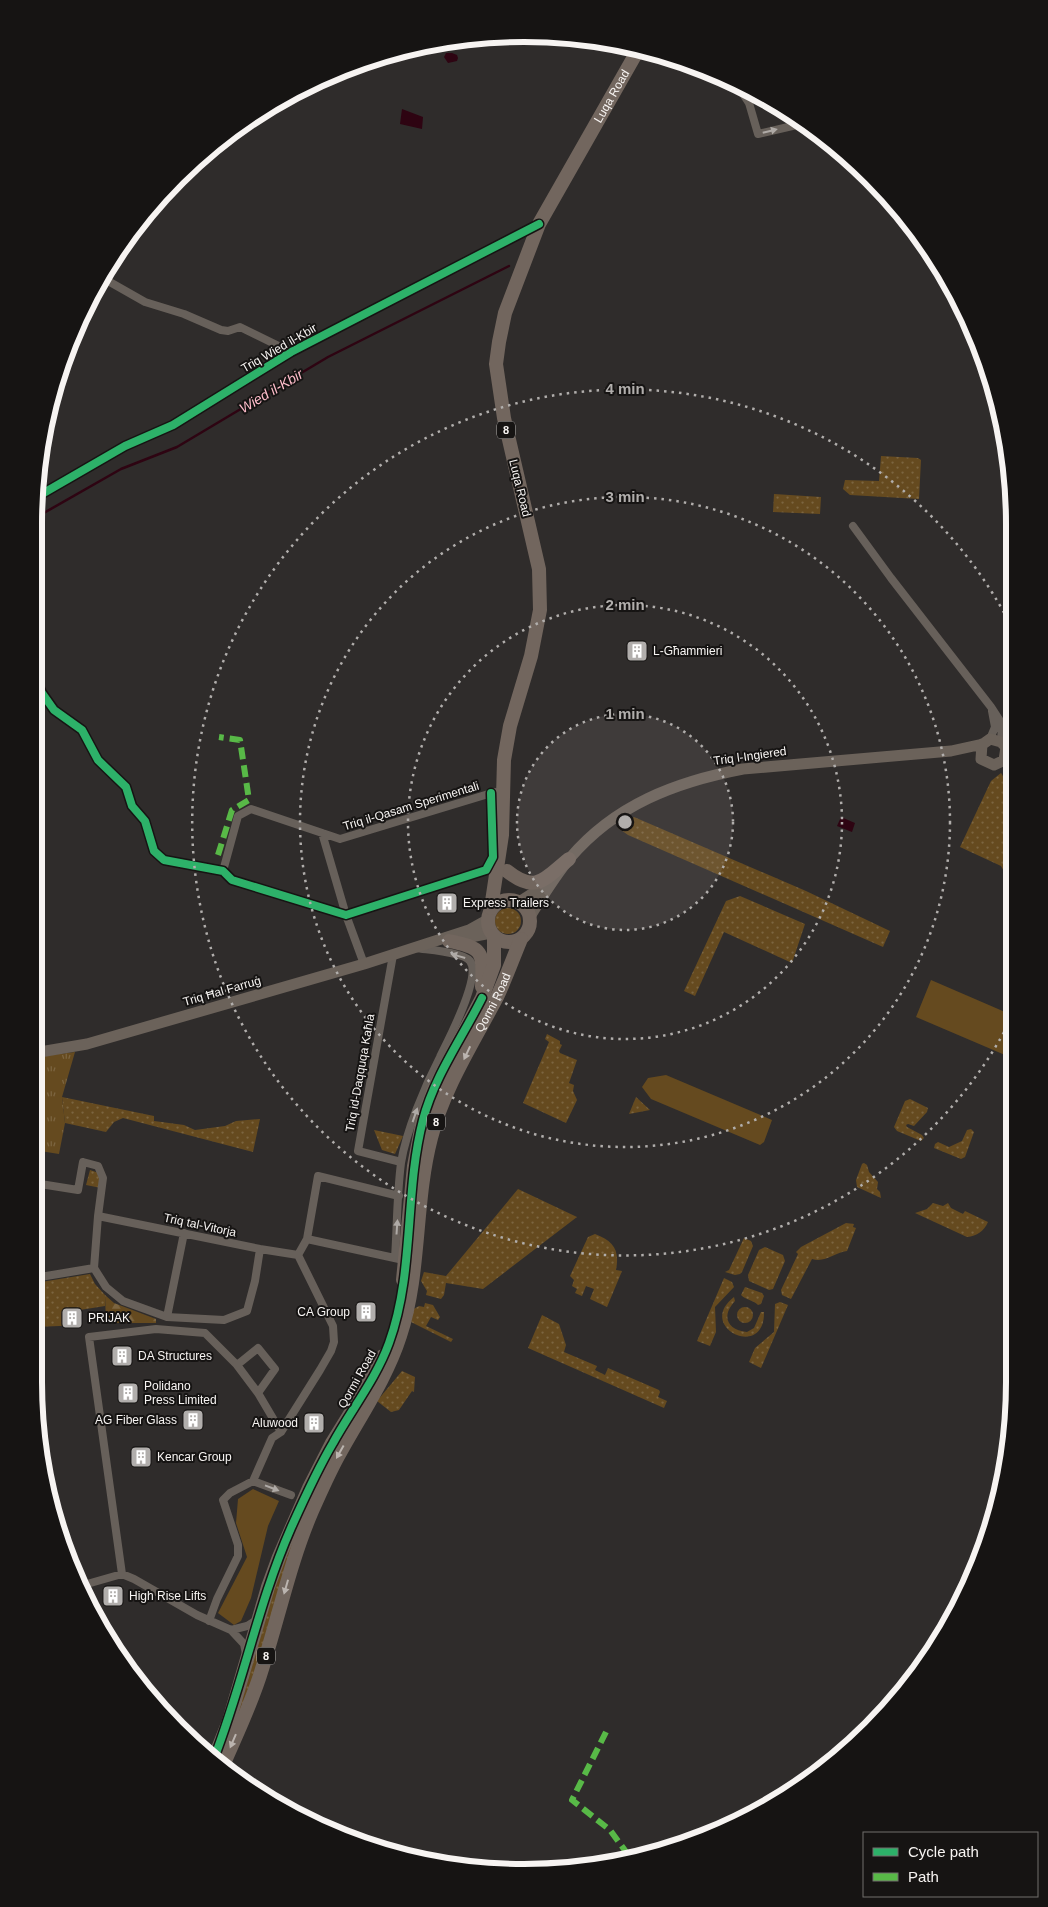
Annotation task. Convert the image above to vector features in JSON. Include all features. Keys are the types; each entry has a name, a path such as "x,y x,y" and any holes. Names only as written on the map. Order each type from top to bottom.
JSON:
{"highway":[{"name":"Luqa Road","path":"515,901 507,872 497,792 507,743 537,628 541,586 539,569 504,418 496,364 504,313 539,224 635,56"},
{"name":"Luqa Road","path":"491,924 502,835"},
{"path":"507,872 519,881 534,884 570,859"},
{"path":"521,939 502,940 491,924 497,903 504,900 515,901 531,915"},
{"name":"8","path":"521,939 527,933 531,924 531,915"},
{"name":"Qormi Road","path":"216,1753 229,1720 279,1557 309,1488 332,1443 378,1367 389,1343 400,1302 400,1259 423,1119 435,1087 482,998 494,965 491,924"},
{"name":"Qormi Road","path":"225,1760 262,1671 300,1541 311,1512 339,1454 382,1380 394,1353 408,1305 415,1262 422,1180 439,1111 498,994 521,939"},
{"path":"449,941 470,945 479,952 483,961 482,998"}],"main road":[{"name":"Triq l-Ingiered","path":"531,915 570,859 609,820 657,794 717,774 750,768 951,751 1001,748 994,765 981,759 951,751"},
{"path":"981,759 980,752 1001,748"},
{"name":"Triq l-Ingiered","path":"515,901 542,888 557,876"},
{"path":"416,948 449,941 491,924"},
{"path":"416,948 491,924"},
{"name":"Triq Ħal Farruġ","path":"42,1052 87,1044 416,948"}],"street":[{"path":"744,96 749,104 758,134 794,125"},
{"name":"Triq Wied il-Kbir","path":"44,493 125,446 173,425 291,352 539,224"},
{"path":"108,281 145,302 184,314 221,330 228,331 240,326 291,352"},
{"path":"853,526 890,578 991,707 1002,724 1001,748"},
{"path":"42,693 54,710 82,730 98,760 126,787 132,806 145,821 154,851 164,860 223,871 232,880 346,915 486,870 493,858 497,792"},
{"path":"991,707 1001,748"},
{"name":"Triq il-Qasam Sperimentali","path":"223,871 238,816 251,809 340,839 497,792"},
{"path":"322,833 346,915 364,964"},
{"name":"Qormi Road","path":"400,1259 399,1196 401,1162 414,1116 432,1072 465,1006 473,968 470,961 461,955 416,948"},
{"name":"Triq id-Daqquqa Kaħla","path":"392,956 358,1151 401,1162"},
{"path":"42,1184 78,1190 83,1162 98,1166 103,1178 94,1268 106,1287 123,1301 167,1317 224,1320 247,1311 255,1281 260,1249"},
{"path":"209,1621 238,1556 238,1545 223,1500 230,1492 253,1481 272,1438 281,1432 320,1370 334,1342 333,1326 298,1255 307,1239 318,1176 399,1196"},
{"name":"Triq tal-Vitorja","path":"98,1216 298,1255"},
{"path":"167,1317 184,1232"},
{"path":"307,1239 400,1259"},
{"path":"42,1277 94,1268"},
{"path":"122,1574 89,1337 156,1329 205,1333 237,1365 258,1393 281,1432"},
{"path":"237,1365 258,1348 275,1368 258,1393"},
{"path":"253,1481 291,1495"},
{"path":"87,1584 122,1574 134,1579 209,1621 231,1630 244,1644 248,1660"},
{"path":"231,1630 247,1626 259,1618"}],"green space":[{"path":"881,456 918,458 921,460 919,499 850,495 843,489 845,480 879,481"},
{"path":"774,494 821,497 820,514 773,512"},
{"path":"1001,773 1006,781 1006,875 1001,866 960,847 991,781"},
{"path":"634,817 806,891 890,931 883,947 628,835 618,828"},
{"path":"740,896 805,924 792,963 724,932 695,996 684,991 726,901"},
{"path":"508,908 518,911 521,921 518,931 508,934 498,931 495,921 498,911"},
{"path":"931,980 1006,1012 1006,1055 916,1017"},
{"path":"547,1034 560,1041 562,1045 560,1053 577,1060 569,1083 574,1085 573,1091 577,1100 566,1123 523,1103 549,1042 545,1039"},
{"path":"75,1052 62,1097 65,1123 59,1154 42,1151 42,1056"},
{"path":"666,1075 772,1120 764,1142 760,1145 651,1099 642,1087 648,1078"},
{"path":"62,1097 154,1116 154,1121 184,1125 195,1130 225,1126 236,1121 260,1119 253,1152 123,1118 114,1122 106,1132 65,1123"},
{"path":"636,1097 650,1110 629,1114"},
{"path":"910,1099 928,1108 927,1112 914,1126 906,1125 922,1135 924,1138 921,1141 897,1131 894,1127 905,1101"},
{"path":"971,1129 974,1132 965,1157 961,1159 934,1148 938,1142 949,1147 962,1141 967,1130"},
{"path":"374,1130 403,1136 395,1154 382,1150"},
{"path":"864,1163 878,1182 877,1189 880,1192 881,1198 857,1187 856,1180"},
{"path":"90,1170 99,1173 101,1188 86,1185"},
{"path":"518,1189 577,1217 483,1289 446,1283 444,1295 441,1299 426,1295 427,1291 421,1281 424,1272 446,1276"},
{"path":"933,1203 943,1206 948,1203 951,1208 963,1214 965,1211 988,1222 980,1232 967,1237 915,1213 927,1209"},
{"path":"846,1223 854,1224 853,1227 856,1228 847,1251 821,1260 812,1259 791,1299 782,1295 781,1290 798,1254 796,1252 801,1247"},
{"path":"595,1234 611,1243 614,1247 617,1256 616,1270 622,1271 607,1307 590,1299 594,1289 586,1286 582,1296 575,1293 577,1289 572,1286 574,1280 570,1276 588,1237"},
{"path":"744,1238 751,1241 753,1246 742,1272 735,1275 725,1272 729,1270"},
{"path":"765,1247 783,1255 785,1261 773,1289 769,1290 749,1281 748,1275 759,1250"},
{"path":"90,1274 95,1284 105,1295 105,1306 80,1310 82,1325 42,1327 42,1282"},
{"path":"724,1278 732,1282 734,1287 715,1307 716,1332 710,1346 697,1341"},
{"path":"745,1287 762,1293 764,1296 761,1304 758,1305 741,1295"},
{"path":"105,1295 114,1303 156,1319 156,1323 106,1323"},
{"path":"734,1297 735,1301 727,1317 731,1325 740,1331 747,1332 754,1328 761,1312 764,1312 761,1327 754,1335 745,1337 735,1334 727,1328 722,1319 724,1308"},
{"path":"780,1302 788,1305 761,1368 749,1362 755,1348 774,1332 775,1304"},
{"path":"425,1303 433,1305 440,1317 438,1320 431,1317 426,1326 453,1339 451,1342 411,1322 412,1310 419,1306 424,1307"},
{"path":"745,1307 753,1315 745,1323 737,1315"},
{"path":"542,1315 559,1324 566,1345 564,1352 597,1366 595,1370 605,1375 608,1368 659,1390 658,1397 667,1401 664,1408 528,1348"},
{"path":"402,1371 415,1377 414,1392 412,1391 399,1410 391,1412 377,1401"},
{"path":"253,1489 279,1501 268,1526 251,1598 241,1621 234,1625 218,1613 247,1557 236,1523 238,1499"},
{"path":"311,1495 259,1665 231,1735 276,1574"}],"shaded area":[{"path":"446,53 457,55 457,61 448,63 444,57"},
{"path":"402,109 423,117 422,129 400,124"},
{"path":"841,817 855,823 852,832 837,826"}],"waterway":[{"name":"Wied il-Kbir","path":"43,514 121,469 177,447 328,357 509,266"}],"marked path":[{"path":"218,855 232,810 249,800 240,740 219,737"},
{"path":"606,1732 572,1800 610,1830 627,1853"}],"cycle path":[{"path":"44,493 125,446 173,425 291,352 539,224"},
{"path":"42,693 54,710 82,730 98,760 126,787 132,806 145,821 154,851 164,860 223,871 232,880 346,915 486,870 493,857 491,793"},
{"path":"216,1753 279,1556 322,1464 370,1382 389,1343 403,1288 413,1176 423,1120 441,1073 482,998"}],"place":[{"name":"L-Għammieri","path":"637,651"},
{"name":"Express Trailers","path":"447,903"},
{"name":"CA Group","path":"366,1312"},
{"name":"PRIJAK","path":"72,1318"},
{"name":"DA Structures","path":"122,1356"},
{"name":"Polidano Press Limited","path":"128,1393"},
{"name":"AG Fiber Glass","path":"193,1420"},
{"name":"Aluwood","path":"314,1423"},
{"name":"Kencar Group","path":"141,1457"},
{"name":"High Rise Lifts","path":"113,1596"}]}
